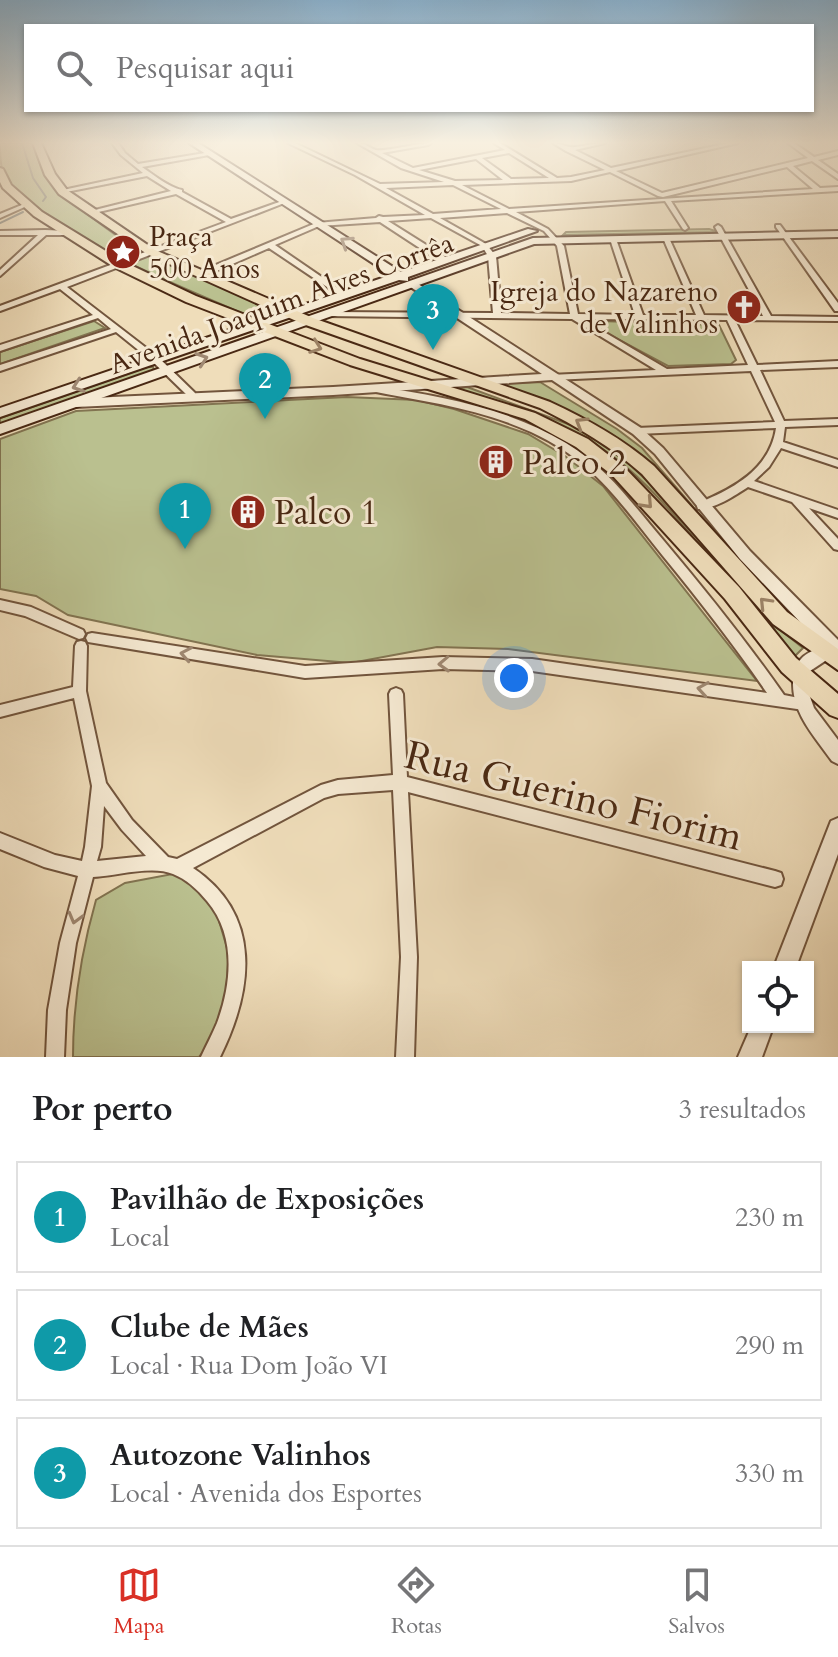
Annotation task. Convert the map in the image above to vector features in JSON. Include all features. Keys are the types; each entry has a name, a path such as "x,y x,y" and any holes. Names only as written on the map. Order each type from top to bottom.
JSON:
{"main road":[{"path":"11,192 118,264 253,324 373,368 504,384 578,421 630,454 670,493 780,618 835,655"},
{"path":"63,192 151,252 530,416 582,443 606,460 732,593 802,678 838,708"},
{"path":"269,192 412,284"},
{"name":"Avenida Joaquim Alves Corrêa","path":"0,413 524,232 613,239 666,238 838,226"},
{"name":"Avenida Joaquim Alves Corrêa","path":"0,429 551,235 685,228 722,232"},
{"name":"Avenida Joaquim Alves Corrêa","path":"782,230 838,234"},
{"path":"89,247 115,246 123,241 124,235"}],"street":[{"path":"90,212 174,192"},
{"path":"182,192 231,222"},
{"path":"389,192 484,245 492,256 497,315"},
{"path":"472,192 551,235 562,251 575,318 666,372"},
{"path":"654,192 663,197 685,228"},
{"path":"663,197 681,192"},
{"path":"202,274 318,224 663,197 785,192"},
{"path":"0,309 284,202"},
{"path":"0,216 26,205"},
{"path":"379,218 444,260"},
{"path":"782,230 838,309"},
{"path":"0,235 17,232 68,233"},
{"path":"0,274 45,232"},
{"path":"722,232 769,319"},
{"path":"666,238 701,318"},
{"path":"613,239 640,317"},
{"path":"269,244 342,295"},
{"path":"412,284 637,431 659,451 702,506 835,655 806,664 802,678 804,704 837,753"},
{"path":"61,286 155,359 192,395"},
{"path":"425,315 445,306"},
{"path":"328,314 838,319"},
{"path":"0,348 100,315"},
{"path":"702,506 736,492 748,483 780,444 781,424 730,318"},
{"path":"0,368 118,329"},
{"path":"504,384 553,377 838,364"},
{"path":"352,390 369,386 374,377 373,368"},
{"path":"76,403 192,395 373,389 436,376"},
{"path":"373,389 444,399 484,411 530,428 586,460 741,643 780,700"},
{"path":"637,431 838,422"},
{"path":"780,444 838,464"},
{"path":"748,483 838,514"},
{"path":"794,499 838,546"},
{"path":"0,605 37,614 84,639 293,671 443,663 532,665 804,704"},
{"path":"55,1057 57,1010 68,943 88,869 99,786 79,691 84,639"},
{"path":"0,711 79,691"},
{"path":"396,694 409,957 405,1057"},
{"name":"Rua Guerino Fiorim","path":"0,841 66,868 117,869 170,864 321,792 338,787 398,782 775,879"},
{"path":"99,786 127,825 170,864 201,879 210,888 236,941 238,988 221,1039 210,1057"},
{"path":"787,961 838,828"},
{"path":"750,1057 760,1033"}],"green space":[{"path":"17,192 58,192 114,234 276,313 255,319 156,276 79,237"},
{"path":"709,229 719,232 563,235 566,232"},
{"path":"94,321 105,328 0,364 0,352"},
{"path":"600,321 719,325 736,360 731,364 668,366 595,327"},
{"path":"153,367 154,371 0,427 0,418"},
{"path":"540,382 642,448 784,617 698,519 576,416 505,386 507,383"},
{"path":"467,387 579,428 620,455 659,492 773,624 803,648 788,663 669,509 614,457 587,440 555,426 455,389"},
{"path":"347,397 417,400 454,409 528,434 565,456 603,486 757,681 508,649 437,647 351,663 257,655 68,615 36,596 0,589 0,439 76,411"},
{"path":"183,872 215,907 229,955 234,989 215,1038 199,1057 73,1057 79,978 96,900 125,883"}],"waterway":[{"path":"43,192 46,197 43,201"},
{"path":"0,223 23,212"}],"place":[{"name":"Praça 500 Anos","path":"123,252"},
{"name":"Igreja do Nazareno de Valinhos","path":"744,307"},
{"name":"Autozone Valinhos","path":"433,350"},
{"name":"Clube de Mães","path":"265,419"},
{"name":"Palco 2","path":"496,462"},
{"name":"Palco 1","path":"248,512"},
{"name":"Pavilhão de Exposições","path":"185,549"}]}
